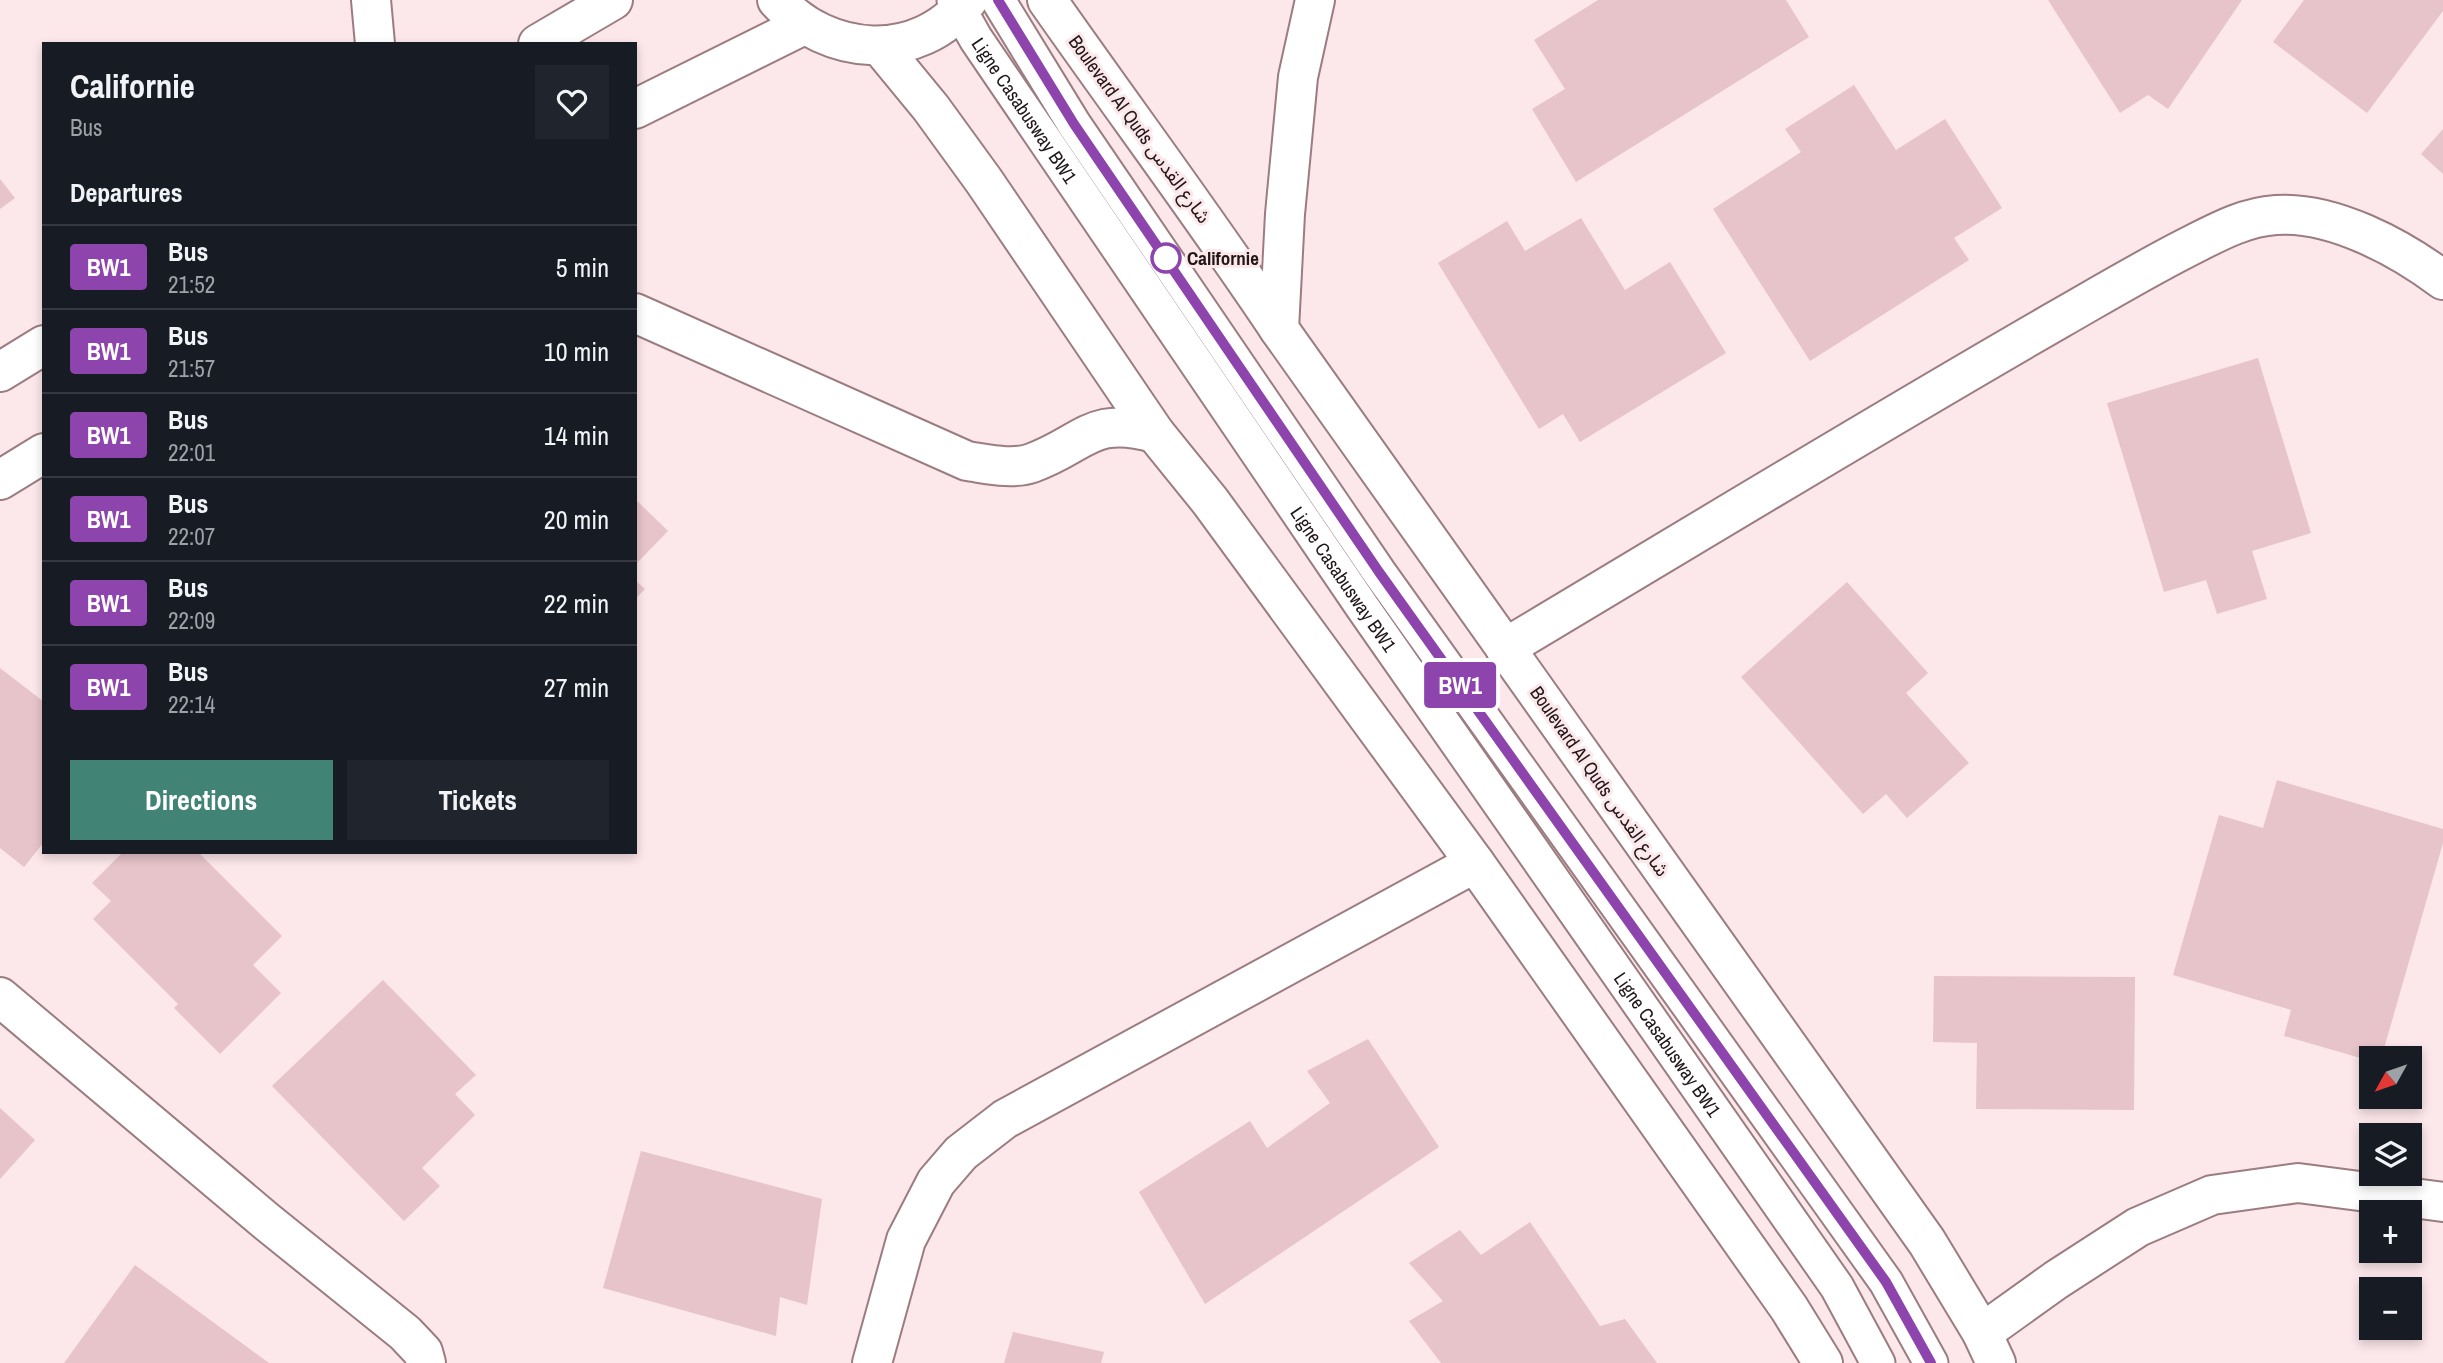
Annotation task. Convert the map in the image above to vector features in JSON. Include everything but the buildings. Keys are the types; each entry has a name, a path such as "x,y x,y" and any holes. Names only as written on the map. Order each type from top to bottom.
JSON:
{"main road":[{"path":"371,0 375,42"},
{"path":"541,42 613,0"},
{"name":"Boulevard Al Quds شارع القدس","path":"1047,0 1214,232 1279,329 1927,1242 1989,1348"},
{"path":"1279,329 1285,214 1298,77 1315,0"},
{"path":"637,108 790,13 850,44 880,46 909,41 937,28 961,3"},
{"path":"880,46 931,108 976,170 1155,433 1210,501 1475,863 1789,1308 1822,1363"},
{"path":"1505,648 1926,396 2165,259 2228,226 2275,215 2316,219 2371,237 2418,262 2443,280"},
{"path":"637,314 967,461 1003,466 1031,464 1090,432 1108,427 1132,427 1155,433"},
{"path":"0,372 42,346"},
{"path":"0,480 42,454"},
{"path":"872,1363 906,1240 936,1182 961,1153 1005,1119 1475,863"},
{"path":"0,997 266,1221 405,1333 423,1352 426,1363"},
{"path":"1989,1348 2056,1280 2138,1227 2212,1195 2298,1183 2443,1202"}],"lane":[{"name":"Ligne Casabusway BW1","path":"998,0 1074,124 1379,572 1886,1282 1931,1363"},
{"name":"Ligne Casabusway BW1","path":"961,3 976,39 1363,608 1837,1287 1878,1363"}],"bus line":[{"name":"BW1","path":"998,0 1074,124 1379,572 1886,1282 1931,1363"}],"place":[{"name":"Californie","path":"1166,258"}]}
